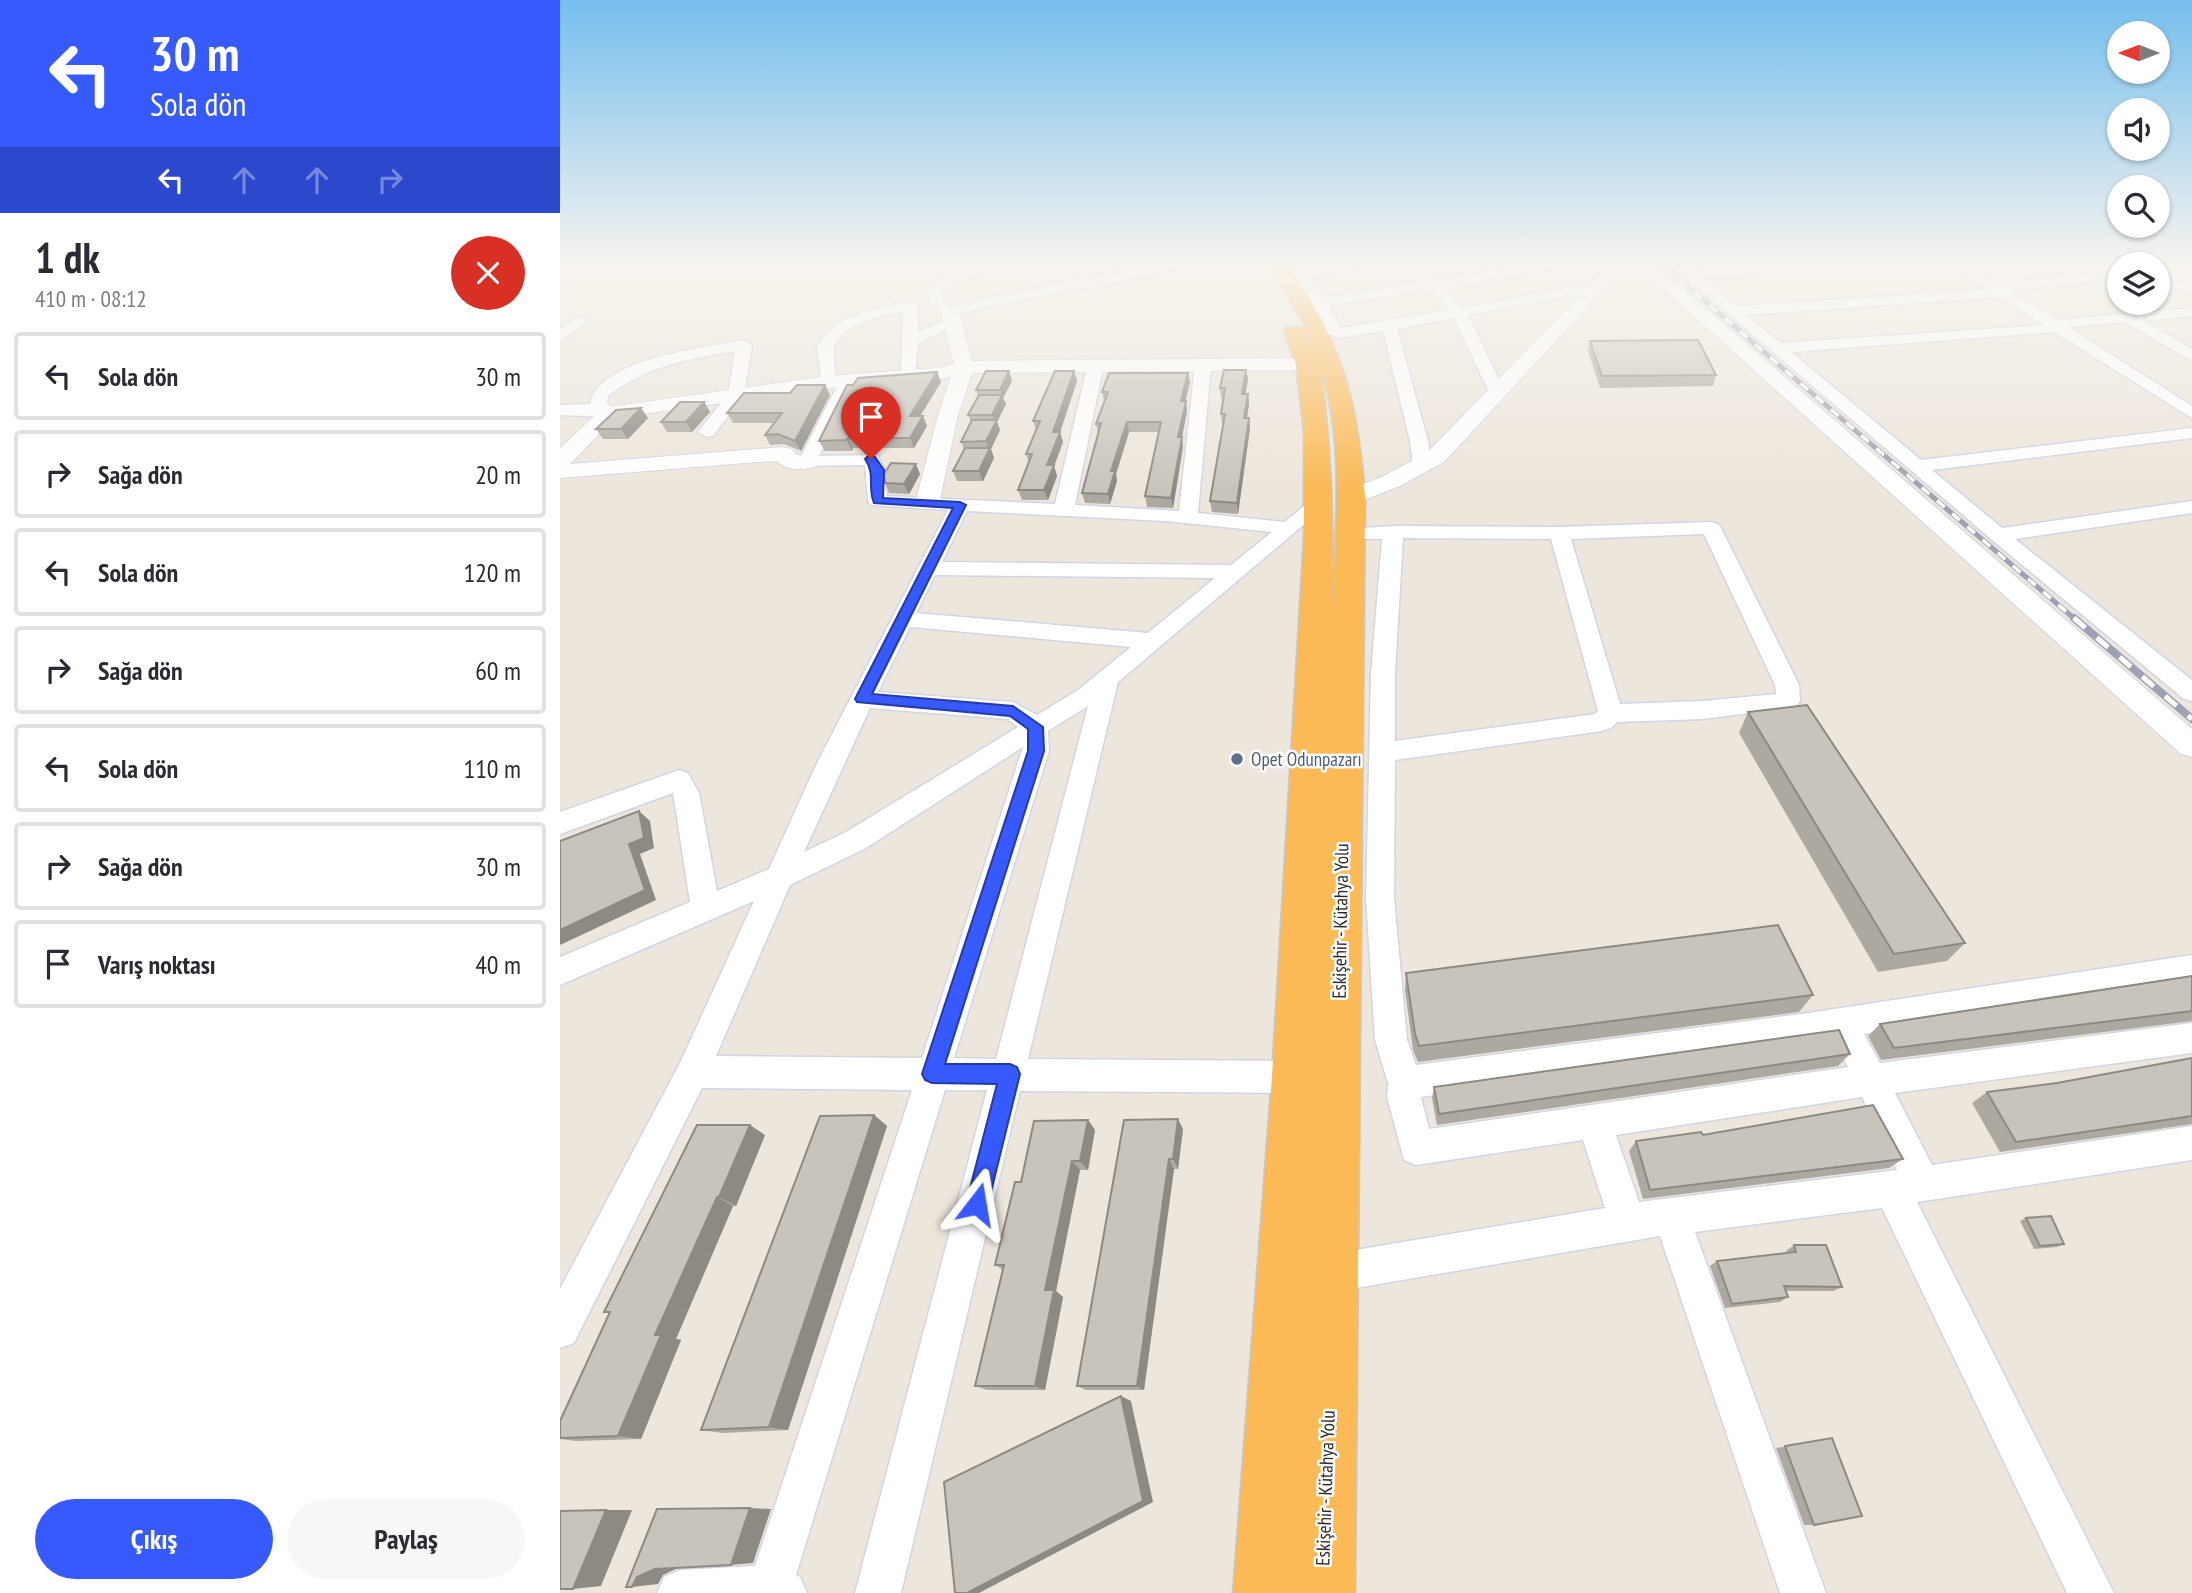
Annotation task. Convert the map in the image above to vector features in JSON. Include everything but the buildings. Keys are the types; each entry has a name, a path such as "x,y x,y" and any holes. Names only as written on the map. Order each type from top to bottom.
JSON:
{"highway":[{"name":"Eskişehir - Kütahya Yolu","path":"1299,340 1308,364 1327,516 1332,1273 1322,1593"},
{"name":"Eskişehir - Kütahya Yolu","path":"1266,1593 1296,1077 1319,552 1349,435 1338,380 1324,340"}],"street":[{"path":"807,462 838,381 824,349 828,340"},
{"path":"927,504 948,415 964,367 957,340"},
{"path":"1393,340 1419,441 1422,465"},
{"path":"1472,340 1497,392"},
{"path":"560,971 776,879 856,840 1086,696 1236,572 1327,516 1436,457 1545,340"},
{"path":"1731,340 2192,746"},
{"path":"1770,340 1998,535 2190,689"},
{"path":"1779,348 1894,340"},
{"path":"2078,340 2192,413"},
{"path":"2166,340 2192,356"},
{"path":"909,374 910,341"},
{"path":"606,411 598,405 600,394 617,379 638,368 662,360 744,345 736,395 707,432"},
{"path":"560,410 606,411 838,381 938,374 964,367 1095,368 1308,364"},
{"path":"1188,517 1203,365"},
{"path":"1064,509 1095,368"},
{"path":"560,461 606,411"},
{"path":"1919,466 2192,433"},
{"path":"560,471 783,454 791,462 871,459 878,470 878,501 1188,517 1327,516 1393,532 1559,533 1711,528 1787,685 1788,701 1703,710 1611,713 1602,722 1382,752"},
{"path":"560,1329 693,1072 776,879 901,619 960,505"},
{"path":"1998,535 2192,507"},
{"path":"1393,532 1383,674 1380,898 1391,1040 1405,1083 1404,1097 1416,1148 1871,1080 2192,1038"},
{"path":"1559,533 1611,713"},
{"path":"928,568 1236,572"},
{"path":"901,619 1152,641"},
{"path":"878,1593 1107,679"},
{"path":"863,699 1013,711 1036,727"},
{"path":"680,1593 777,1590 932,1074 1036,751 1036,727"},
{"path":"560,823 678,780 686,793 706,909"},
{"path":"1405,1083 1842,1023 2192,969"},
{"path":"1842,1023 1871,1080 1907,1186 2091,1593"},
{"path":"693,1072 1296,1077"},
{"path":"1594,1121 1628,1222"},
{"path":"1332,1273 1628,1222 1907,1186 2192,1143"},
{"path":"1671,1216 1802,1593"}],"railway":[{"path":"1751,340 2076,620"},
{"path":"2074,618 2192,719"}],"place":[{"name":"Opet Odunpazarı","path":"1237,759"}],"route":[{"path":"871,459 878,470 878,501 960,505 863,699 1013,711 1036,727 1036,751 932,1074 1010,1074 977,1204"}]}
